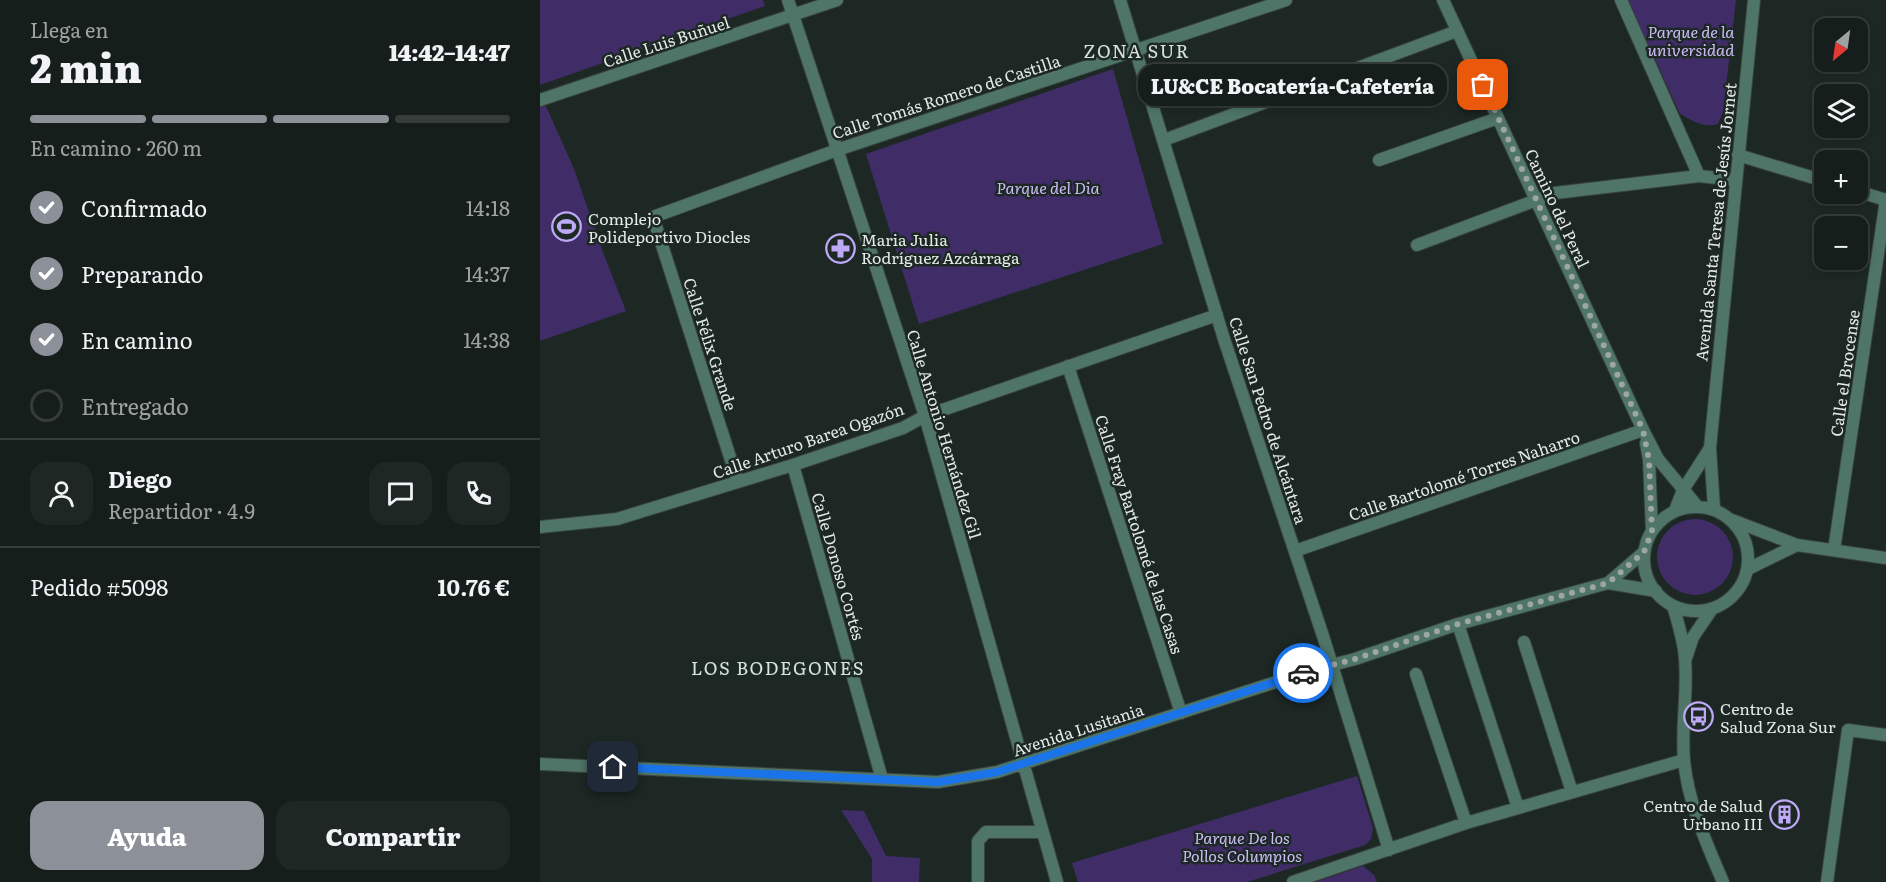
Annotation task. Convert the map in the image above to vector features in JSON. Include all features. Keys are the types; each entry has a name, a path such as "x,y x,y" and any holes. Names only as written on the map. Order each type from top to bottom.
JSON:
{"street":[{"name":"Calle Antonio Hernández Gil","path":"788,0 925,416 1057,882"},
{"name":"Calle Luis Buñuel","path":"540,100 837,0"},
{"name":"Calle San Pedro de Alcántara","path":"1120,0 1217,315 1332,665 1389,850"},
{"name":"Calle Tomás Romero de Castilla","path":"653,217 837,150 1286,0"},
{"name":"Camino del Peral","path":"1443,0 1643,430 1658,459 1697,506"},
{"path":"1621,0 1699,176"},
{"name":"Avenida Santa Teresa de Jesús Jornet","path":"1714,509 1710,448 1754,0"},
{"path":"1164,140 1457,31"},
{"path":"1379,160 1498,118"},
{"path":"1738,155 1814,178"},
{"path":"1417,245 1555,193 1699,176 1736,180"},
{"path":"1868,194 1886,200"},
{"name":"Calle el Brocense","path":"1834,550 1886,200"},
{"name":"Calle Félix Grande","path":"653,217 738,482"},
{"name":"Calle Arturo Barea Ogazón","path":"540,527 617,519 793,465 903,428 925,416 1217,315"},
{"name":"Calle Fray Bartolomé de las Casas","path":"1068,366 1181,713"},
{"name":"Camino del Peral","path":"1643,430 1649,460 1652,531"},
{"name":"Calle Bartolomé Torres Naharro","path":"1295,551 1643,430"},
{"name":"Avenida Santa Teresa de Jesús Jornet","path":"1676,508 1683,490 1710,448"},
{"name":"Calle Donoso Cortés","path":"793,465 882,779"},
{"path":"1732,520 1741,531 1746,543 1749,556 1748,569 1735,594 1725,603 1712,609 1692,611 1673,606 1650,585 1645,571 1644,552 1652,531 1660,520 1676,508 1697,506 1714,509 1732,520 1797,545 1886,558"},
{"path":"1748,569 1797,545"},
{"name":"Avenida Lusitania","path":"1608,583 1644,552"},
{"name":"Avenida Lusitania","path":"540,764 938,782 997,772 1024,764 1458,624 1608,583 1656,591"},
{"path":"1673,606 1679,624 1685,660 1684,760 1695,816 1723,882"},
{"path":"1685,660 1693,637 1712,609"},
{"path":"1458,624 1518,808"},
{"path":"1524,642 1572,792"},
{"path":"1416,674 1466,824"},
{"path":"1827,882 1848,730 1886,735"},
{"path":"1293,882 1466,824 1684,760"},
{"path":"978,882 978,841 986,832 1043,832"}],"green space":[{"path":"540,0 763,0 765,6 540,85"},
{"name":"Parque de la universidad","path":"1628,0 1736,0 1723,112 1718,124 1703,124 1680,114"},
{"name":"Parque del Dia","path":"1113,69 1163,244 919,324 866,154"},
{"name":"Complejo Polideportivo Diocles","path":"540,93 574,169 626,311 540,341"},
{"path":"1695,519 1710,522 1722,530 1730,542 1733,557 1730,572 1722,584 1710,592 1695,595 1680,592 1668,584 1660,572 1657,557 1660,542 1668,530 1680,522"},
{"name":"Parque De los Pollos Columpios","path":"1357,776 1373,828 1371,839 1365,845 1247,882 1078,882 1072,863"},
{"path":"841,810 864,811 886,856 920,858 919,882 872,882 872,859"},
{"path":"1363,866 1374,875 1377,882 1315,882"}],"way so far":[{"path":"1303,673 1355,659 1458,624 1608,583 1644,552 1652,531 1649,460 1643,430 1483,85"}],"place":[{"name":"LU&CE Bocatería-Cafetería","path":"1483,85"},
{"name":"Complejo Polideportivo Diocles","path":"567,227"},
{"name":"Maria Julia Rodríguez Azcárraga","path":"840,248"},
{"name":"Centro de Salud Zona Sur","path":"1699,717"},
{"name":"Centro de Salud Urbano III","path":"1784,814"}],"district":[{"name":"ZONA SUR","path":"1137,50"},
{"name":"LOS BODEGONES","path":"778,667"}],"route":[{"path":"613,767 938,782 997,772 1024,764 1303,673"}]}
